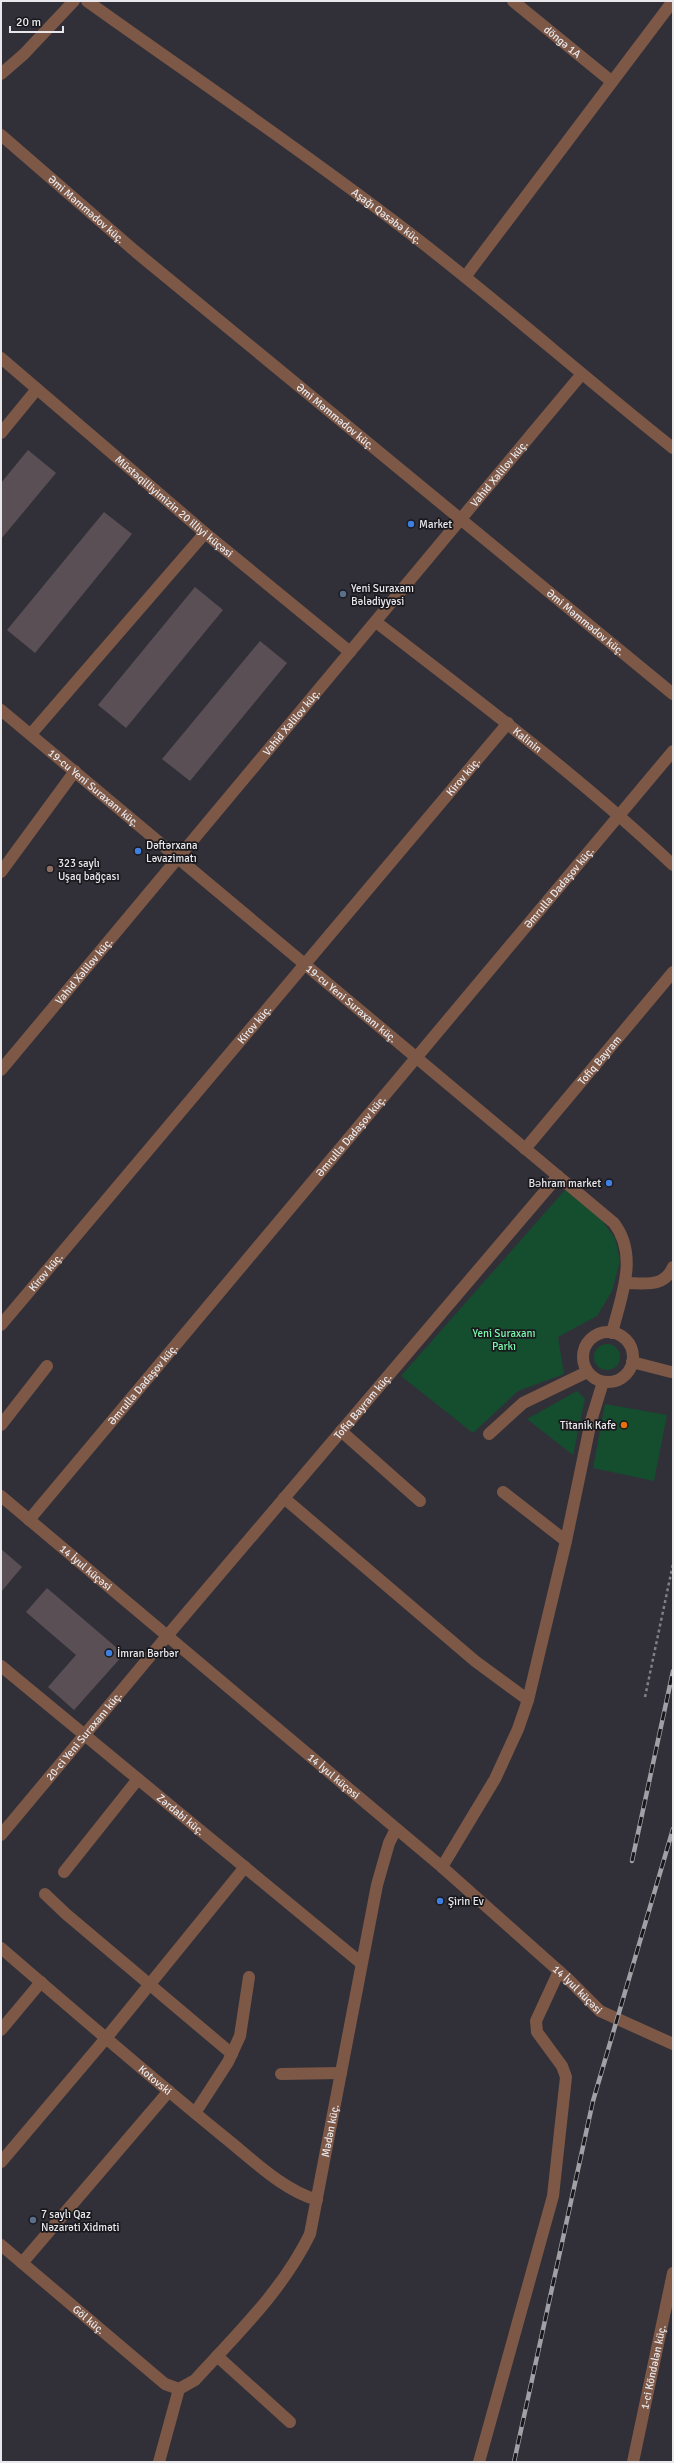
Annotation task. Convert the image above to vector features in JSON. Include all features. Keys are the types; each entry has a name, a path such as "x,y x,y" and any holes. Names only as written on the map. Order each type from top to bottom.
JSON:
{"street":[{"path":"1,74 24,54 74,1"},
{"name":"Aşağı Qəsəbə küç.","path":"87,1 360,195 465,277 581,375 673,448"},
{"name":"döngə 1A","path":"513,1 611,81"},
{"path":"465,277 611,81 673,1"},
{"name":"Əmi Məmmədov küç.","path":"1,135 142,258 462,519 673,694"},
{"name":"Müstəqilliyimizin 20 illiyi küçəsi","path":"1,358 205,533 350,652"},
{"name":"Vahid Xəlilov küç.","path":"1,1070 581,375"},
{"path":"1,433 37,389"},
{"path":"31,734 205,533"},
{"name":"Kalinin","path":"376,622 508,724 620,815 673,865"},
{"name":"19-cu Yeni Suraxanı küç.","path":"1,710 614,1223 621,1233 628,1256 624,1283 612,1333"},
{"name":"Kirov küç.","path":"1,1325 508,724"},
{"name":"Əmrulla Dadaşov küç.","path":"29,1520 673,752"},
{"path":"1,872 75,771"},
{"name":"Tofiq Bayram","path":"525,1149 673,972"},
{"name":"Tofiq Bayram küç.","path":"166,1636 558,1176"},
{"path":"624,1283 657,1283 669,1275 673,1267"},
{"path":"612,1333 621,1336 628,1343 632,1352 632,1362 629,1371 622,1378 613,1382 603,1382 594,1378 587,1372 583,1363 583,1353 586,1344 598,1335 612,1333"},
{"path":"632,1362 671,1372"},
{"path":"1,1425 47,1366"},
{"path":"489,1434 523,1403 587,1372"},
{"path":"442,1867 495,1778 518,1729 528,1700 566,1541 591,1420 603,1382"},
{"path":"341,1431 420,1501"},
{"path":"503,1492 566,1541"},
{"name":"14 İyul küçəsi","path":"1,1496 442,1867 559,1971 600,2011 673,2044"},
{"path":"284,1498 475,1661 528,1700"},
{"name":"20-ci Yeni Suraxanı küç.","path":"1,1835 166,1636"},
{"name":"Zərdabi küç.","path":"1,1666 361,1963"},
{"path":"64,1872 138,1779"},
{"name":"Mədən küç.","path":"180,2389 195,2380 277,2287 302,2250 310,2234 361,1963 383,1864 396,1829"},
{"path":"1,2162 107,2037 244,1867"},
{"path":"45,1894 66,1914 232,2054"},
{"name":"Kotovski","path":"1,1948 195,2113 294,2191 317,2200"},
{"path":"480,2462 503,2371 553,2196 566,2077 562,2066 537,2032 536,2021 559,1971"},
{"path":"195,2113 232,2054 240,2036 249,1977"},
{"path":"1,2030 41,1982"},
{"path":"281,2074 341,2074"},
{"path":"22,2263 168,2091"},
{"name":"Göl küç.","path":"1,2245 164,2384 180,2389"},
{"name":"1-ci Köndələn küç.","path":"633,2462 673,2273"},
{"path":"217,2356 290,2422"},
{"path":"159,2462 180,2389"}],"path":[{"path":"645,1697 673,1564"}],"green space":[{"name":"Yeni Suraxanı Parkı","path":"565,1190 600,1218 615,1238 620,1261 612,1291 597,1316 558,1337 564,1374 518,1391 473,1433 401,1376"},
{"path":"607,1344 616,1348 620,1357 616,1366 607,1370 598,1366 594,1357 598,1348"},
{"path":"577,1391 585,1399 573,1455 527,1419"},
{"path":"605,1404 667,1415 654,1481 593,1468"}],"building":[{"path":"28,450 56,473 1,539 1,483"},
{"path":"104,512 132,534 35,653 7,630"},
{"path":"195,587 223,610 126,728 98,705"},
{"path":"260,641 287,663 190,781 162,759"},
{"path":"1,1549 22,1567 1,1592"},
{"path":"47,1588 124,1654 74,1710 48,1687 76,1655 26,1612"}],"railway":[{"path":"632,1861 673,1671"},
{"path":"514,2462 593,2101 673,1829"}],"place":[{"name":"Market","path":"411,524"},
{"name":"Yeni Suraxanı Bələdiyyəsi","path":"343,594"},
{"name":"Dəftərxana Ləvazimatı","path":"138,851"},
{"name":"323 saylı Uşaq bağçası","path":"50,869"},
{"name":"Bәhram market","path":"609,1183"},
{"name":"Titanik Kafe","path":"624,1425"},
{"name":"İmran Bərbər","path":"109,1653"},
{"name":"Şirin Ev","path":"440,1901"},
{"name":"7 saylı Qaz Nəzarəti Xidməti","path":"33,2220"}]}
